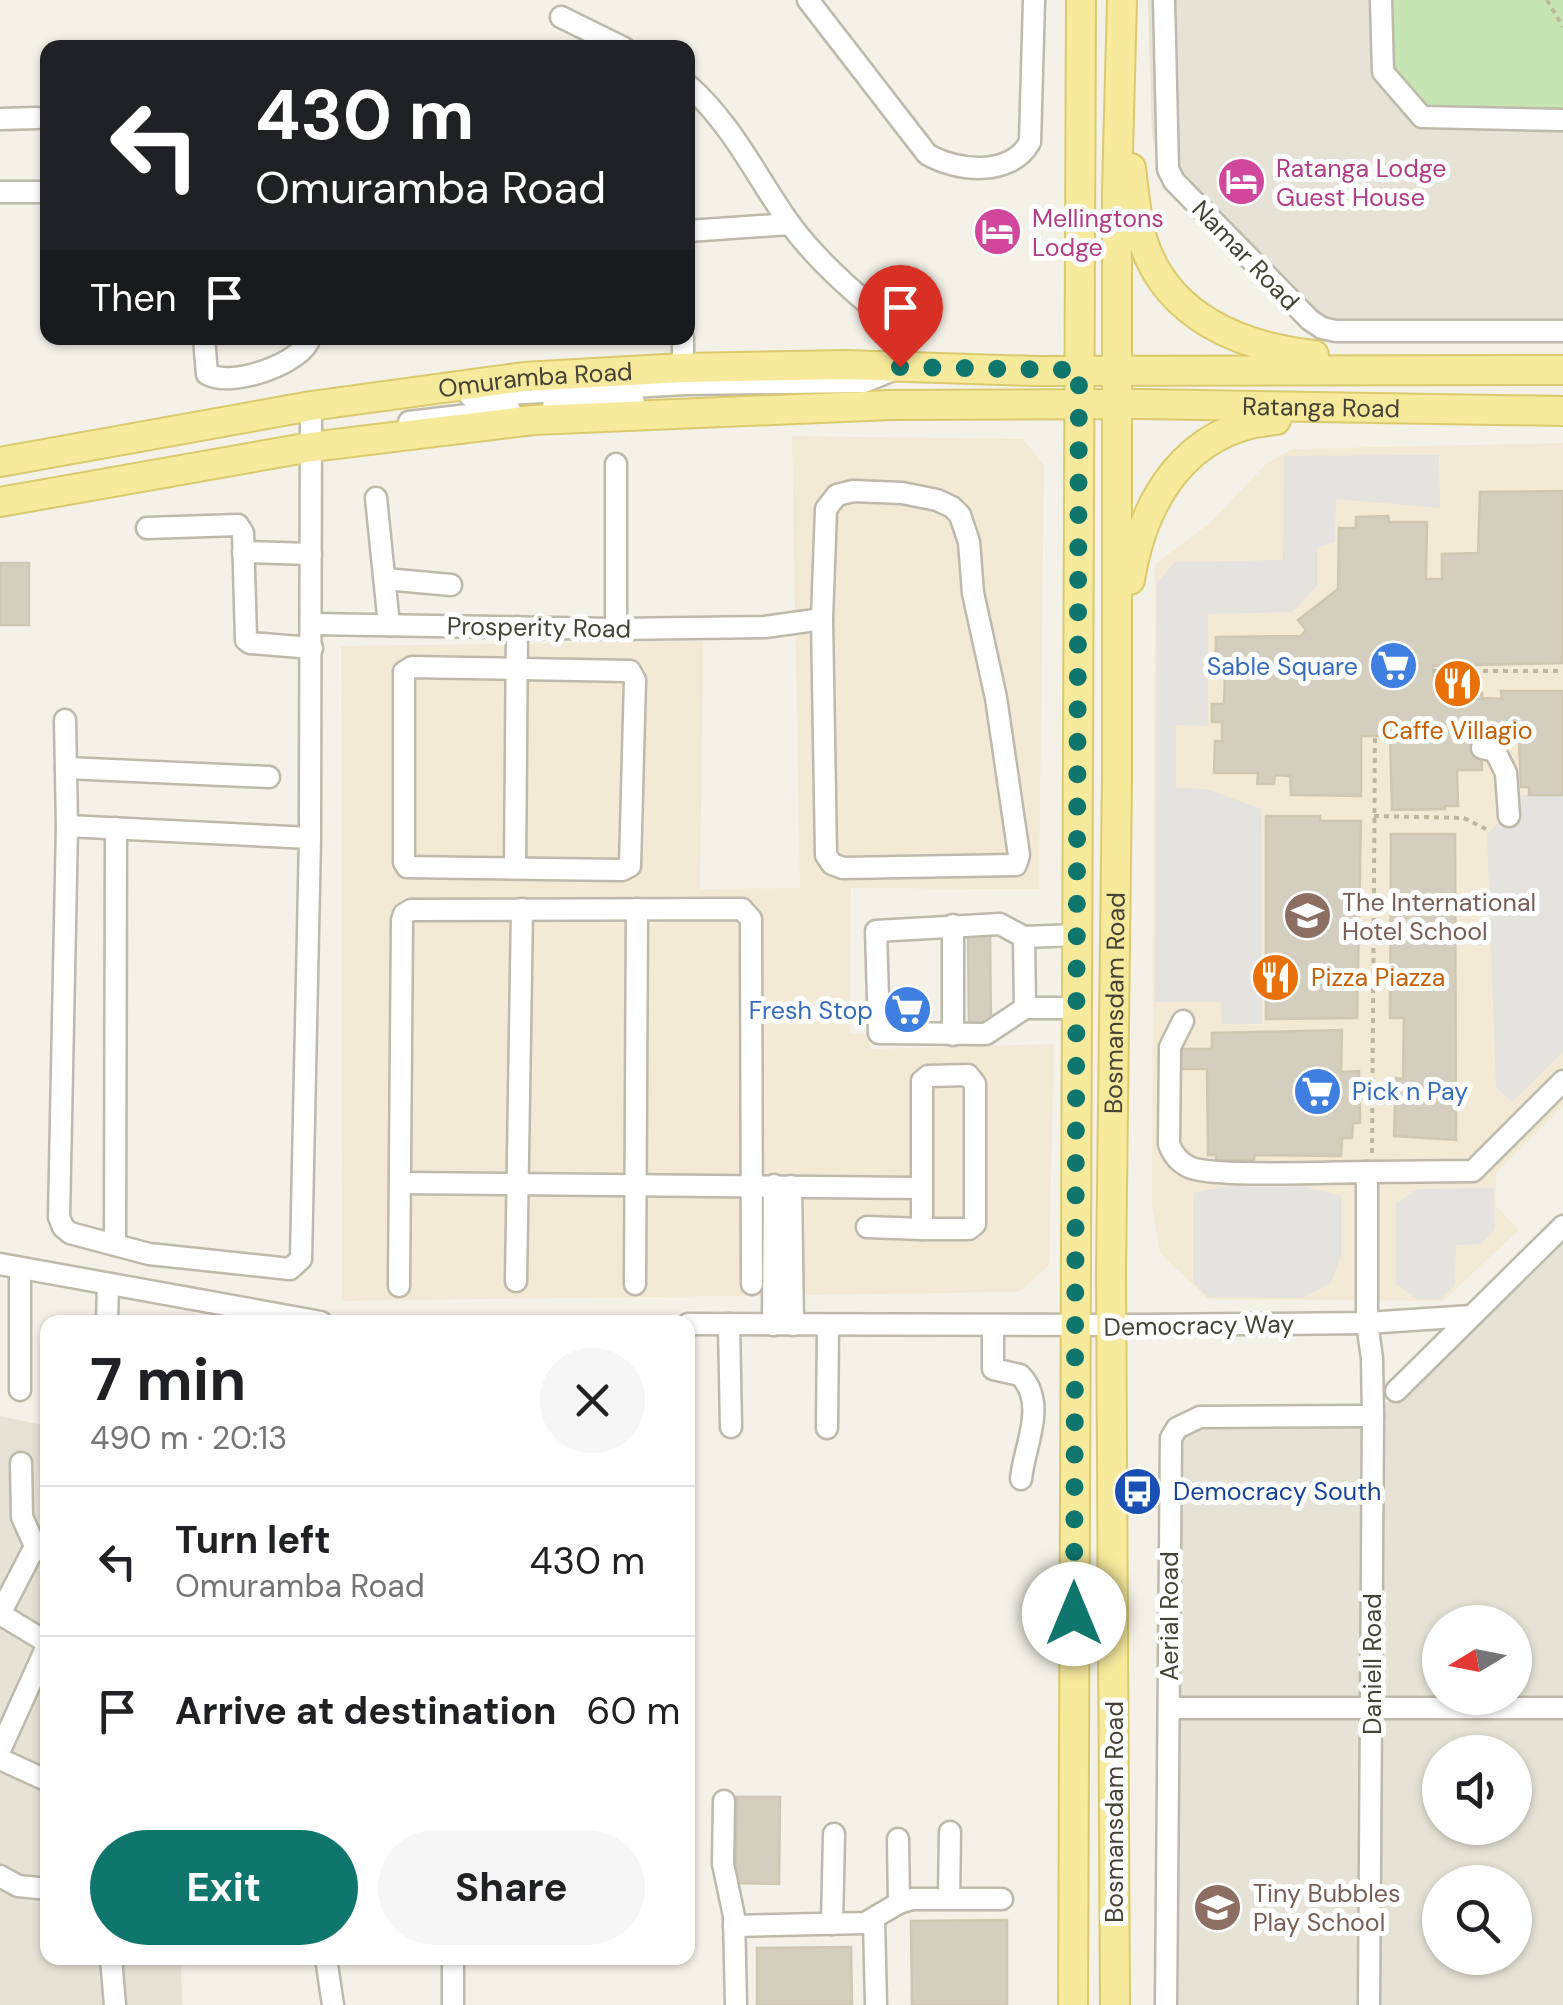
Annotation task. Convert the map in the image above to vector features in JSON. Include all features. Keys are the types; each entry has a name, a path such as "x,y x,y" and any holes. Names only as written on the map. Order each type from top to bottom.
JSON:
{"main road":[{"name":"Bosmansdam Road","path":"1072,2005 1081,0"},
{"name":"Bosmansdam Road","path":"1115,2005 1110,1326 1122,0"},
{"path":"1120,92 1143,242 1175,295 1192,314 1226,334 1285,352 1455,370"},
{"name":"Omuramba Road","path":"0,462 316,405 492,380 683,368 846,364 1079,370"},
{"name":"Ratanga Road","path":"1079,370 1563,370"},
{"name":"Omuramba Road","path":"0,502 311,442 532,420 891,406 1078,405"},
{"name":"Ratanga Road","path":"1078,405 1563,411"},
{"path":"1117,659 1139,531 1152,503 1172,475 1201,447 1239,426 1255,422 1386,422 1456,409"}],"street":[{"path":"808,0 927,154 940,162 976,167 1010,164 1030,142 1034,0"},
{"name":"Namar Road","path":"1164,0 1168,169 1174,181 1310,320 1336,331 1563,331"},
{"path":"1381,0 1383,72 1422,117 1563,120"},
{"path":"562,16 608,40"},
{"path":"695,91 710,105 790,224 833,272 879,312"},
{"path":"0,118 38,118"},
{"path":"0,192 40,192"},
{"path":"695,231 790,224"},
{"path":"205,345 208,374 235,380 299,354 305,345"},
{"path":"683,345 683,368"},
{"path":"65,720 67,826 59,1218 70,1232 149,1254 290,1269 301,1259 310,829 311,442 316,405 343,414 459,397 685,384 864,382 900,367"},
{"path":"0,474 152,447 178,431"},
{"path":"0,490 311,442"},
{"path":"616,464 616,629"},
{"path":"902,493 937,500 960,515 996,698 1019,855 1016,865 843,868 829,860 825,848 822,619 826,509 837,494 902,493"},
{"path":"376,498 389,625"},
{"path":"147,528 238,525 243,533 246,640 250,644 312,648"},
{"path":"244,552 312,554"},
{"path":"385,579 451,586"},
{"name":"Prosperity Road","path":"312,624 765,628 822,619"},
{"path":"515,868 516,627"},
{"path":"412,667 630,671 635,680 630,866 622,870 515,868 407,867 404,672 412,667"},
{"path":"1482,748 1494,751 1502,763 1509,816"},
{"path":"66,768 269,776"},
{"path":"67,826 310,829"},
{"path":"115,1245 116,828"},
{"path":"399,1286 404,914 411,910 522,909 742,908 751,919 752,1284"},
{"path":"516,1280 522,909"},
{"path":"634,1284 637,909"},
{"path":"1077,935 1024,937 1000,924 880,928 876,933 877,1031 883,1035 953,1036 992,1032 1025,1008 1077,1008"},
{"path":"953,925 953,1036"},
{"path":"1024,937 1025,1008"},
{"path":"1182,1021 1170,1047 1169,1144 1174,1155 1190,1168 1220,1172 1473,1171 1563,1081"},
{"path":"867,1226 922,1229 968,1229 974,1224 975,1084 968,1074 928,1076 922,1081 922,1229"},
{"name":"Daniell Road","path":"1367,1172 1367,1323 1373,1416 1369,2005"},
{"path":"401,1183 921,1188"},
{"path":"782,1186 783,1325"},
{"path":"1396,1392 1563,1226"},
{"path":"20,1390 10,1266 282,1315"},
{"path":"107,1315 108,1284"},
{"name":"Democracy Way","path":"695,1324 1110,1326 1367,1323 1471,1316"},
{"path":"729,1324 731,1427"},
{"path":"827,1428 828,1325"},
{"path":"993,1326 993,1369 1020,1375 1032,1391 1032,1445 1023,1457 1022,1479"},
{"name":"Aerial Road","path":"1166,2005 1169,1450 1177,1428 1200,1417 1373,1416"},
{"path":"22,1463 22,1517 40,1542"},
{"path":"40,1548 0,1614 40,1639"},
{"path":"0,1750 40,1662"},
{"path":"1169,1708 1563,1708"},
{"path":"0,1758 40,1778"},
{"path":"724,1801 724,1876 734,1926 736,2005"},
{"path":"949,1898 950,1832"},
{"path":"832,1924 834,1834"},
{"path":"898,1839 899,1903"},
{"path":"0,1877 18,1886 40,1889"},
{"path":"734,1926 874,1920 899,1903 923,1898 1002,1899"},
{"path":"874,1920 876,2005"},
{"path":"111,1965 114,2005"},
{"path":"327,1965 333,2005"},
{"path":"453,1965 453,2005"}],"path":[{"path":"1546,0 1563,27"},
{"path":"1433,671 1563,672"},
{"path":"1367,1172 1372,1154 1375,736"},
{"path":"1374,816 1464,818 1486,829"}],"shaded area":[{"path":"1148,0 1563,0 1563,342 1318,342 1162,187 1152,133"},
{"path":"792,436 1023,439 1044,465 1039,889 851,888 850,1033 868,1034 870,1049 1054,1044 1049,1265 1019,1292 342,1301 341,646 703,641 700,889 800,888"},
{"name":"Sable Square","path":"1563,443 1563,1106 1496,1173 1496,1206 1519,1230 1443,1301 1208,1299 1160,1253 1152,1207 1155,564 1210,523 1266,464 1292,449"},
{"path":"1439,455 1440,508 1336,499 1335,542 1317,548 1317,586 1292,612 1208,614 1208,726 1176,725 1176,788 1207,789 1261,809 1262,1024 1222,1024 1221,1002 1155,1002 1157,583 1175,562 1283,560 1284,456"},
{"path":"1563,794 1563,1052 1512,1102 1496,1087 1487,835 1522,795"},
{"path":"1229,1186 1303,1186 1341,1196 1341,1256 1331,1283 1302,1298 1208,1297 1193,1282 1193,1193"},
{"path":"1494,1188 1495,1229 1481,1244 1456,1245 1455,1285 1440,1299 1417,1299 1396,1284 1396,1203 1418,1189"},
{"path":"1563,1226 1563,2005 1166,2005 1177,1428 1373,1416"},
{"path":"0,1416 40,1425 40,1965 181,1965 182,2005 0,2005"}],"green space":[{"path":"1379,0 1563,0 1563,118 1431,114 1387,76"}],"building":[{"path":"1563,491 1563,663 1433,666 1433,687 1502,699 1501,691 1563,691 1563,795 1529,795 1529,787 1521,787 1519,742 1481,739 1482,770 1457,770 1458,806 1445,809 1392,810 1390,736 1361,736 1361,796 1291,795 1290,776 1275,775 1274,784 1257,784 1258,773 1214,773 1215,741 1222,741 1222,722 1212,722 1212,704 1224,704 1225,675 1215,675 1216,637 1301,636 1306,630 1298,620 1338,589 1339,528 1356,528 1356,517 1388,516 1389,522 1427,522 1426,579 1442,579 1442,554 1478,553 1480,492"},
{"path":"0,563 29,563 29,625 0,625"},
{"path":"1266,816 1361,821 1357,1018 1266,1019"},
{"path":"1391,834 1455,834 1456,1140 1394,1136 1396,1078 1403,1079 1404,1018 1390,1018"},
{"path":"968,932 990,932 991,1024 969,1024"},
{"path":"1342,1030 1341,1072 1359,1071 1360,1123 1353,1123 1352,1138 1342,1138 1341,1156 1255,1155 1254,1160 1216,1160 1216,1155 1208,1155 1207,1069 1180,1069 1181,1049 1212,1049 1212,1033"},
{"path":"737,1797 780,1797 779,1884 736,1883"},
{"path":"1007,1920 1007,2005 912,2005 911,1921"},
{"path":"851,1947 852,2005 757,2005 757,1948"}],"place":[{"name":"Ratanga Lodge Guest House","path":"1241,182"},
{"name":"Mellingtons Lodge","path":"997,232"},
{"name":"Sable Square","path":"1393,666"},
{"name":"Caffe Villagio","path":"1457,684"},
{"name":"The International Hotel School","path":"1307,916"},
{"name":"Pizza Piazza","path":"1276,977"},
{"name":"Fresh Stop","path":"908,1010"},
{"name":"Pick n Pay","path":"1317,1091"},
{"name":"Democracy South","path":"1138,1491"},
{"name":"Tiny Bubbles Play School","path":"1218,1907"}],"route":[{"path":"900,367 1079,370 1074,1614"}]}
